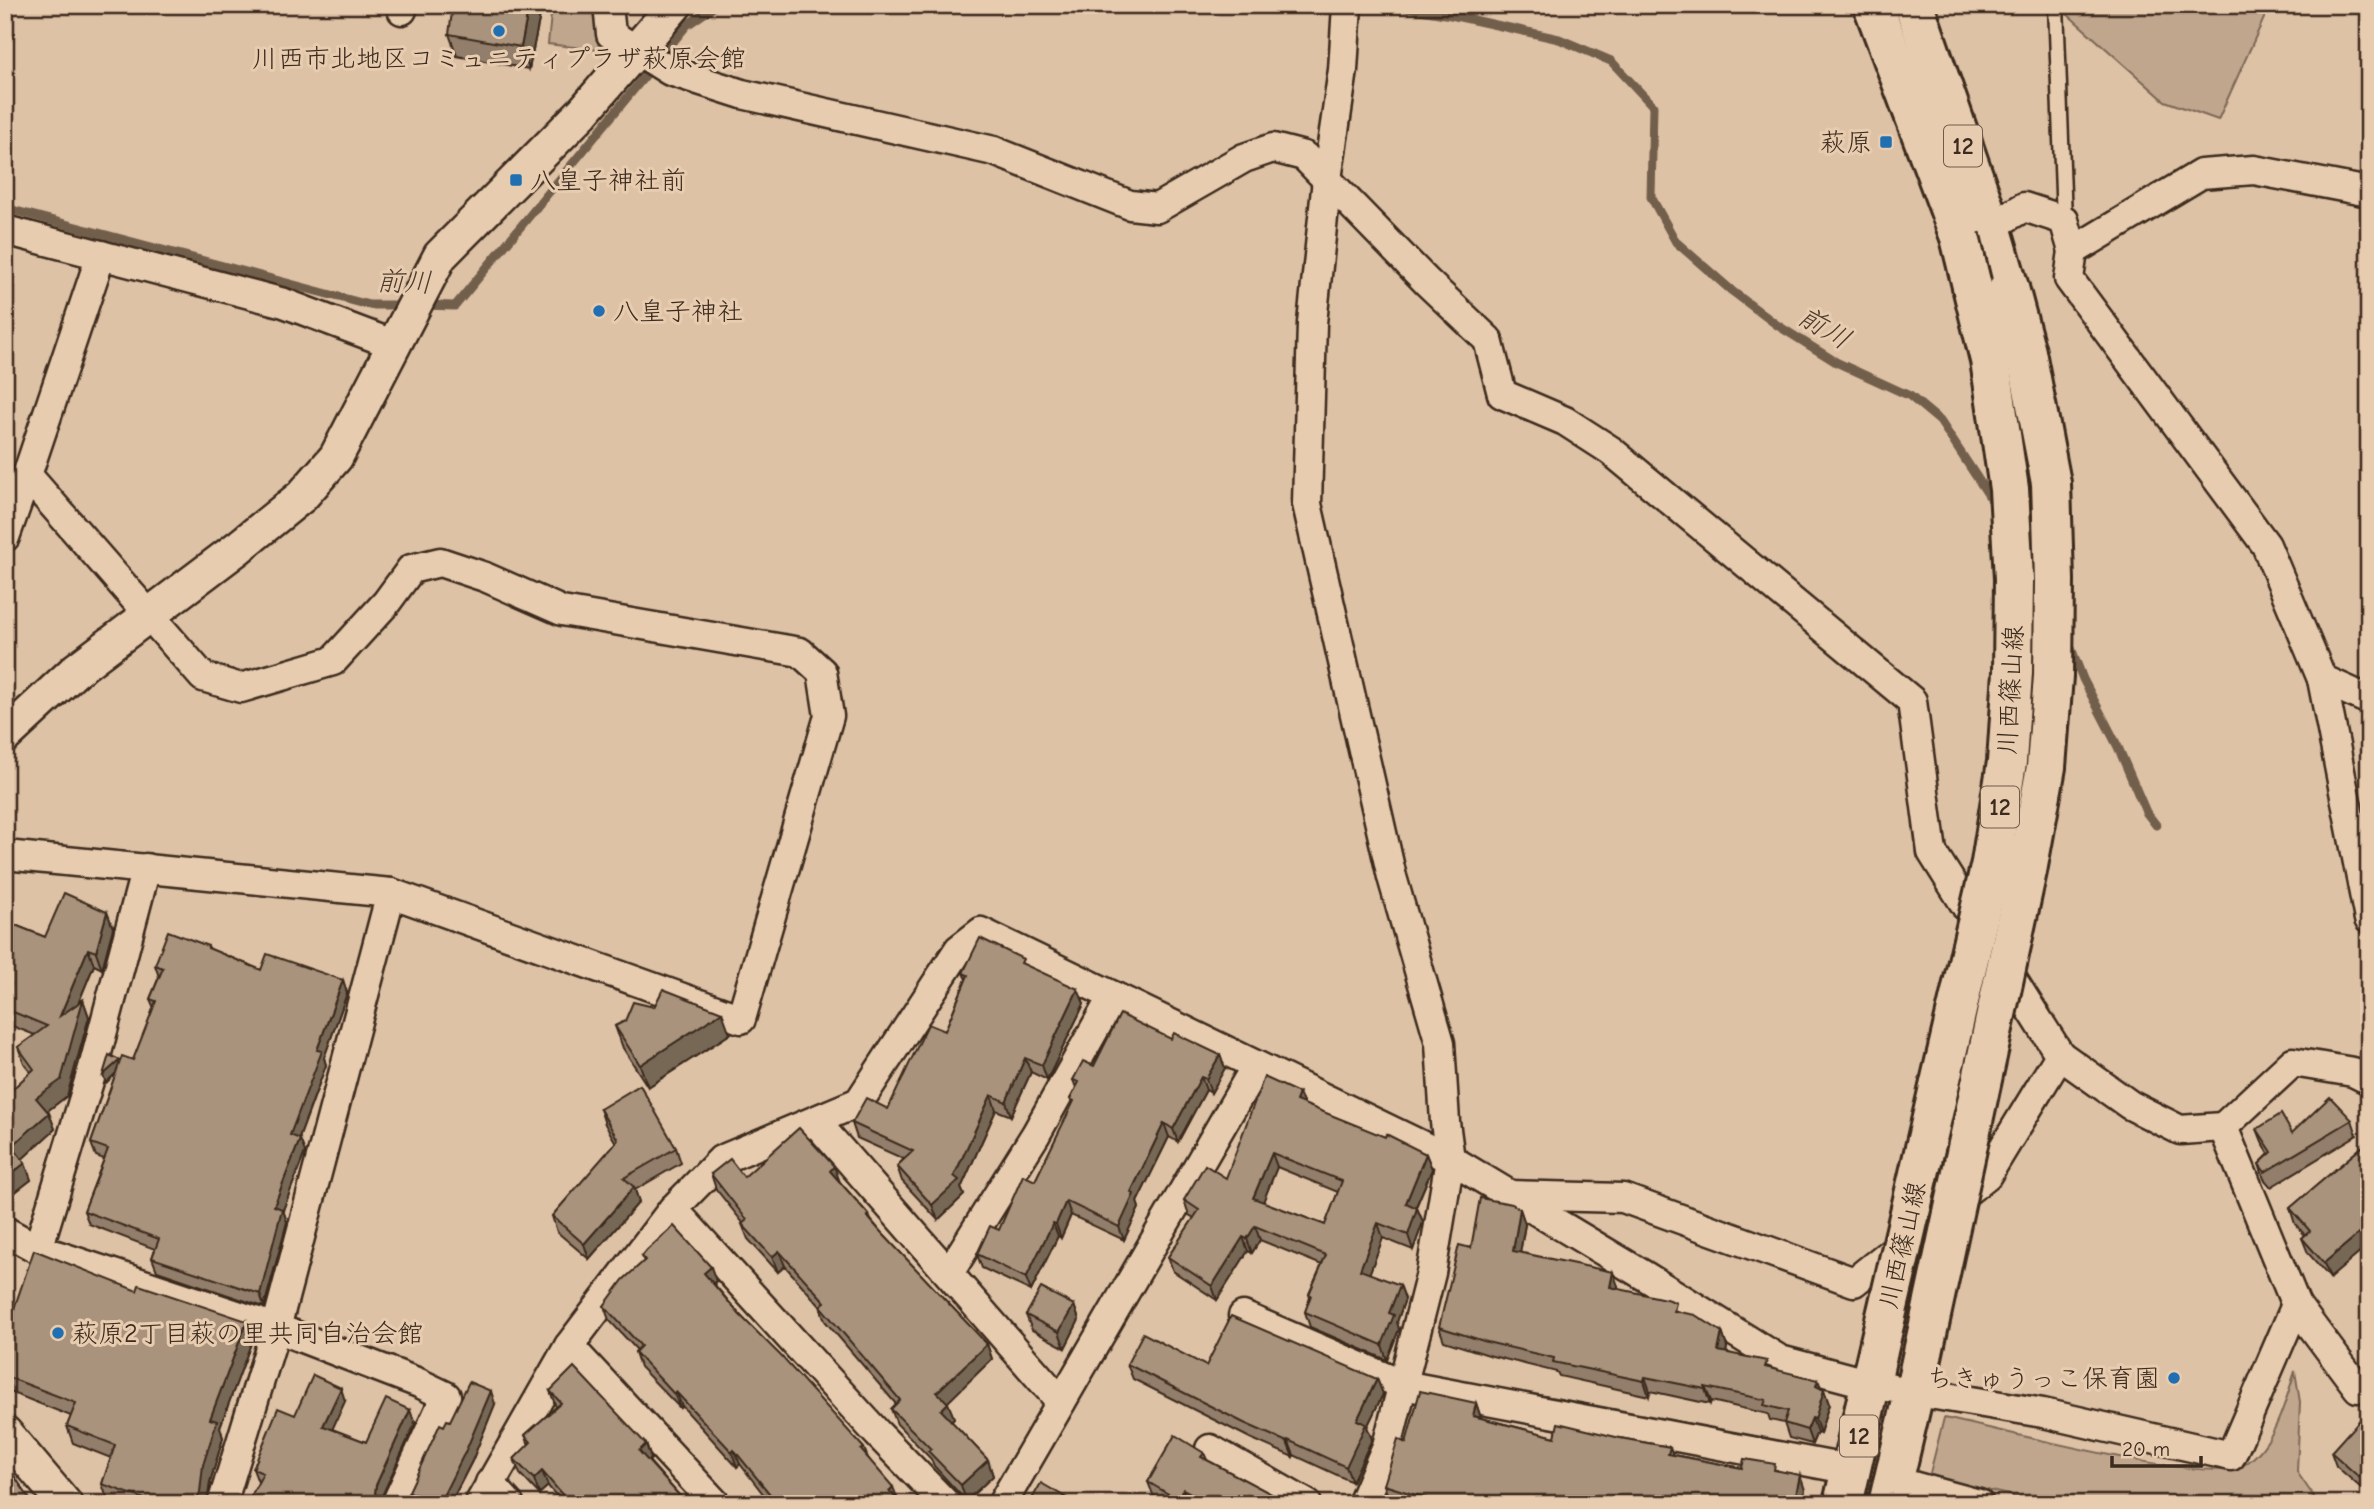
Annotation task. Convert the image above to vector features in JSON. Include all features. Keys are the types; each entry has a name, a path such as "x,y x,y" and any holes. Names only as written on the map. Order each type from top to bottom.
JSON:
{"main road":[{"name":"川西篠山線","path":"1873,5 1975,232 2009,288 2026,352 2051,484 2054,580 2053,676 2046,767 2027,871 1891,1492"},
{"name":"川西篠山線","path":"1848,1487 1991,863 2007,762 2013,672 2014,579 2009,489 1975,232 1914,5"}],"street":[{"path":"608,5 611,34 670,71 742,94 994,151 1130,205 1157,208 1244,158 1273,148 1304,156 1488,340 1502,394 1565,421 1610,450 1912,701 1933,852 2060,1055 2130,1105 2180,1130 2223,1127 2292,1062 2353,1072 2369,1080"},
{"path":"5,736 76,670 302,496 336,457 440,256 583,112 676,5"},
{"path":"1347,5 1343,70 1327,179 1312,323 1307,505 1392,877 1440,1043 1450,1159 1431,1273 1403,1385 1387,1446 1362,1504"},
{"path":"2073,251 2201,174 2254,170 2369,192"},
{"path":"1975,232 2024,207 2064,220 2073,251 2069,279 2266,545 2322,679 2369,919"},
{"path":"5,230 284,303 395,345"},
{"path":"5,537 101,256"},
{"path":"5,855 391,893 741,1019 829,716 822,672 800,652 562,611 485,577 440,562 411,569 386,603 333,661 241,688 203,677 27,475"},
{"path":"2322,679 2369,700"},
{"path":"38,1249 93,1068 146,869"},
{"path":"222,1504 276,1328 391,893"},
{"path":"509,1504 484,1494 569,1346 673,1209 721,1160 859,1102 959,949 981,932 1450,1159 1780,1360 1872,1376 2231,1456 2296,1305"},
{"path":"949,1273 1036,1134 1113,996"},
{"path":"1510,1195 1623,1198 1854,1282 1987,1175 2060,1055"},
{"path":"1002,1504 1256,1066"},
{"path":"815,1121 1061,1402"},
{"path":"2223,1127 2296,1305 2365,1388"},
{"path":"673,1209 877,1433 946,1504"},
{"path":"5,1231 38,1249 276,1328 446,1396 396,1504"},
{"path":"1243,1315 1403,1385 1848,1487"},
{"path":"569,1346 716,1504"},
{"path":"5,1433 65,1504"},
{"path":"1210,1449 1307,1504"},
{"path":"1891,1492 1979,1504"}],"lane":[{"path":"2056,5 2064,220"}],"shaded area":[{"path":"552,5 594,5 599,50 548,44"},
{"path":"2057,5 2270,5 2218,120 2165,101"},
{"path":"2295,1371 2300,1402 2297,1472 2319,1504 2049,1504 1929,1477 1944,1418 2145,1462 2221,1470 2242,1466 2262,1448 2277,1424"}],"building":[{"path":"453,5 529,5 521,47 449,34"},
{"path":"64,893 107,912 96,952 88,949 60,1016 83,1000 61,1080 36,1098 49,1113 12,1146 25,1163 5,1179 5,1096 34,1069 18,1047 47,1026 6,1009 9,1004 5,1007 11,984 5,982 5,921 45,937"},
{"path":"168,931 261,970 267,954 343,980 317,1050 322,1051 290,1135 300,1139 274,1206 282,1209 260,1294 152,1258 159,1239 84,1211 108,1149 91,1143 122,1056 133,1060 156,1001 150,999 163,968 155,965"},
{"path":"980,938 1023,959 1021,963 1078,989 1042,1065 1025,1058 1006,1102 991,1095 954,1176 959,1180 932,1205 897,1166 913,1151 852,1123 866,1098 888,1109 928,1024 945,1031 968,975 963,973"},
{"path":"663,989 722,1012 640,1065 615,1026 625,1021 633,1002 654,1007"},
{"path":"1120,1014 1171,1039 1174,1033 1220,1055 1206,1079 1201,1077 1173,1129 1164,1123 1131,1192 1134,1194 1119,1227 1066,1201 1026,1278 977,1254 990,1226 999,1230 1023,1175 1035,1181 1074,1101 1070,1099 1079,1082 1073,1080 1083,1061 1094,1066"},
{"path":"109,1055 120,1060 103,1075"},
{"path":"1264,1077 1299,1093 1296,1101 1385,1137 1386,1134 1426,1154 1406,1203 1417,1208 1408,1235 1378,1223 1360,1270 1400,1285 1389,1313 1394,1315 1382,1345 1305,1312 1311,1295 1309,1294 1326,1255 1255,1226 1247,1239 1243,1237 1212,1286 1168,1257 1199,1210 1184,1200 1205,1165 1226,1178","holes":["1272,1153 1342,1181 1325,1225 1253,1198"]},
{"path":"640,1085 676,1148 624,1178 634,1187 584,1244 552,1216 618,1140 600,1109"},
{"path":"2330,1097 2352,1120 2265,1172 2259,1164 2272,1152 2257,1129 2281,1114 2292,1133"},
{"path":"799,1128 834,1166 830,1171 880,1231 987,1344 937,1392 948,1403 941,1410 988,1460 961,1485 928,1451 931,1449 891,1409 900,1400 820,1306 825,1302 779,1251 772,1257 742,1224 747,1220 711,1174 730,1159 744,1177"},
{"path":"2369,1141 2369,1225 2324,1263 2302,1238 2310,1231 2290,1208"},
{"path":"1480,1198 1512,1204 1520,1209 1513,1251 1613,1272 1610,1287 1670,1300 1676,1303 1674,1311 1695,1315 1722,1332 1718,1351 1767,1361 1765,1367 1818,1380 1816,1386 1824,1390 1815,1419 1812,1418 1807,1430 1784,1423 1788,1411 1764,1405 1766,1400 1645,1377 1644,1381 1553,1362 1554,1358 1439,1327 1459,1245 1471,1248"},
{"path":"674,1226 711,1267 704,1273 864,1448 861,1450 893,1487 889,1491 902,1504 778,1504 734,1450 732,1452 635,1352 641,1346 604,1306 623,1280 645,1260 642,1256 647,1250"},
{"path":"34,1250 137,1291 139,1285 247,1321 210,1419 217,1421 203,1465 196,1504 143,1504 145,1499 102,1484 115,1445 67,1426 76,1403 5,1376 5,1335"},
{"path":"1041,1288 1074,1305 1059,1332 1026,1315"},
{"path":"1231,1316 1377,1379 1357,1420 1366,1424 1346,1467 1244,1423 1127,1364 1143,1333 1206,1366"},
{"path":"574,1367 646,1444 639,1451 687,1504 570,1504 542,1471 534,1479 514,1459 531,1442 525,1435 561,1403 550,1391"},
{"path":"313,1375 341,1388 323,1426 366,1442 386,1399 410,1410 376,1485 375,1493 382,1504 247,1504 263,1473 253,1469 278,1408 295,1415"},
{"path":"469,1382 491,1391 439,1504 410,1492 405,1504 401,1504 440,1424 444,1426 447,1420 450,1421"},
{"path":"1420,1391 1476,1403 1473,1416 1555,1437 1558,1423 1670,1447 1668,1454 1742,1468 1744,1459 1775,1464 1774,1470 1800,1475 1794,1504 1445,1504 1384,1485 1398,1439 1406,1443"},
{"path":"2365,1414 2369,1417 2369,1486 2331,1452"},
{"path":"1175,1435 1204,1453 1201,1457 1290,1504 1212,1504 1183,1489 1177,1499 1148,1482"},
{"path":"5,1462 33,1504 5,1504"},
{"path":"1041,1483 1072,1501 1071,1504 1029,1504"},
{"path":"696,1497 701,1504 688,1504"}],"waterway":[{"name":"前川","path":"422,305 455,306 687,25 716,5"},
{"name":"前川","path":"1390,5 1451,15 1559,39 1611,61 1653,106 1651,197 1676,242 1732,291 1777,325 1836,362 1910,396 1940,421 1995,505"},
{"name":"前川","path":"5,208 369,305 405,305"},
{"name":"前川","path":"2068,640 2083,679 2118,747 2146,812 2156,825"}],"place":[{"name":"川西市北地区コミュニティプラザ萩原会館","path":"499,31"},
{"name":"萩原","path":"1886,142"},
{"name":"八皇子神社前","path":"516,180"},
{"name":"八皇子神社","path":"599,311"},
{"name":"萩原2丁目萩の里共同自治会館","path":"58,1333"},
{"name":"ちきゅうっこ保育園","path":"2174,1378"}]}
